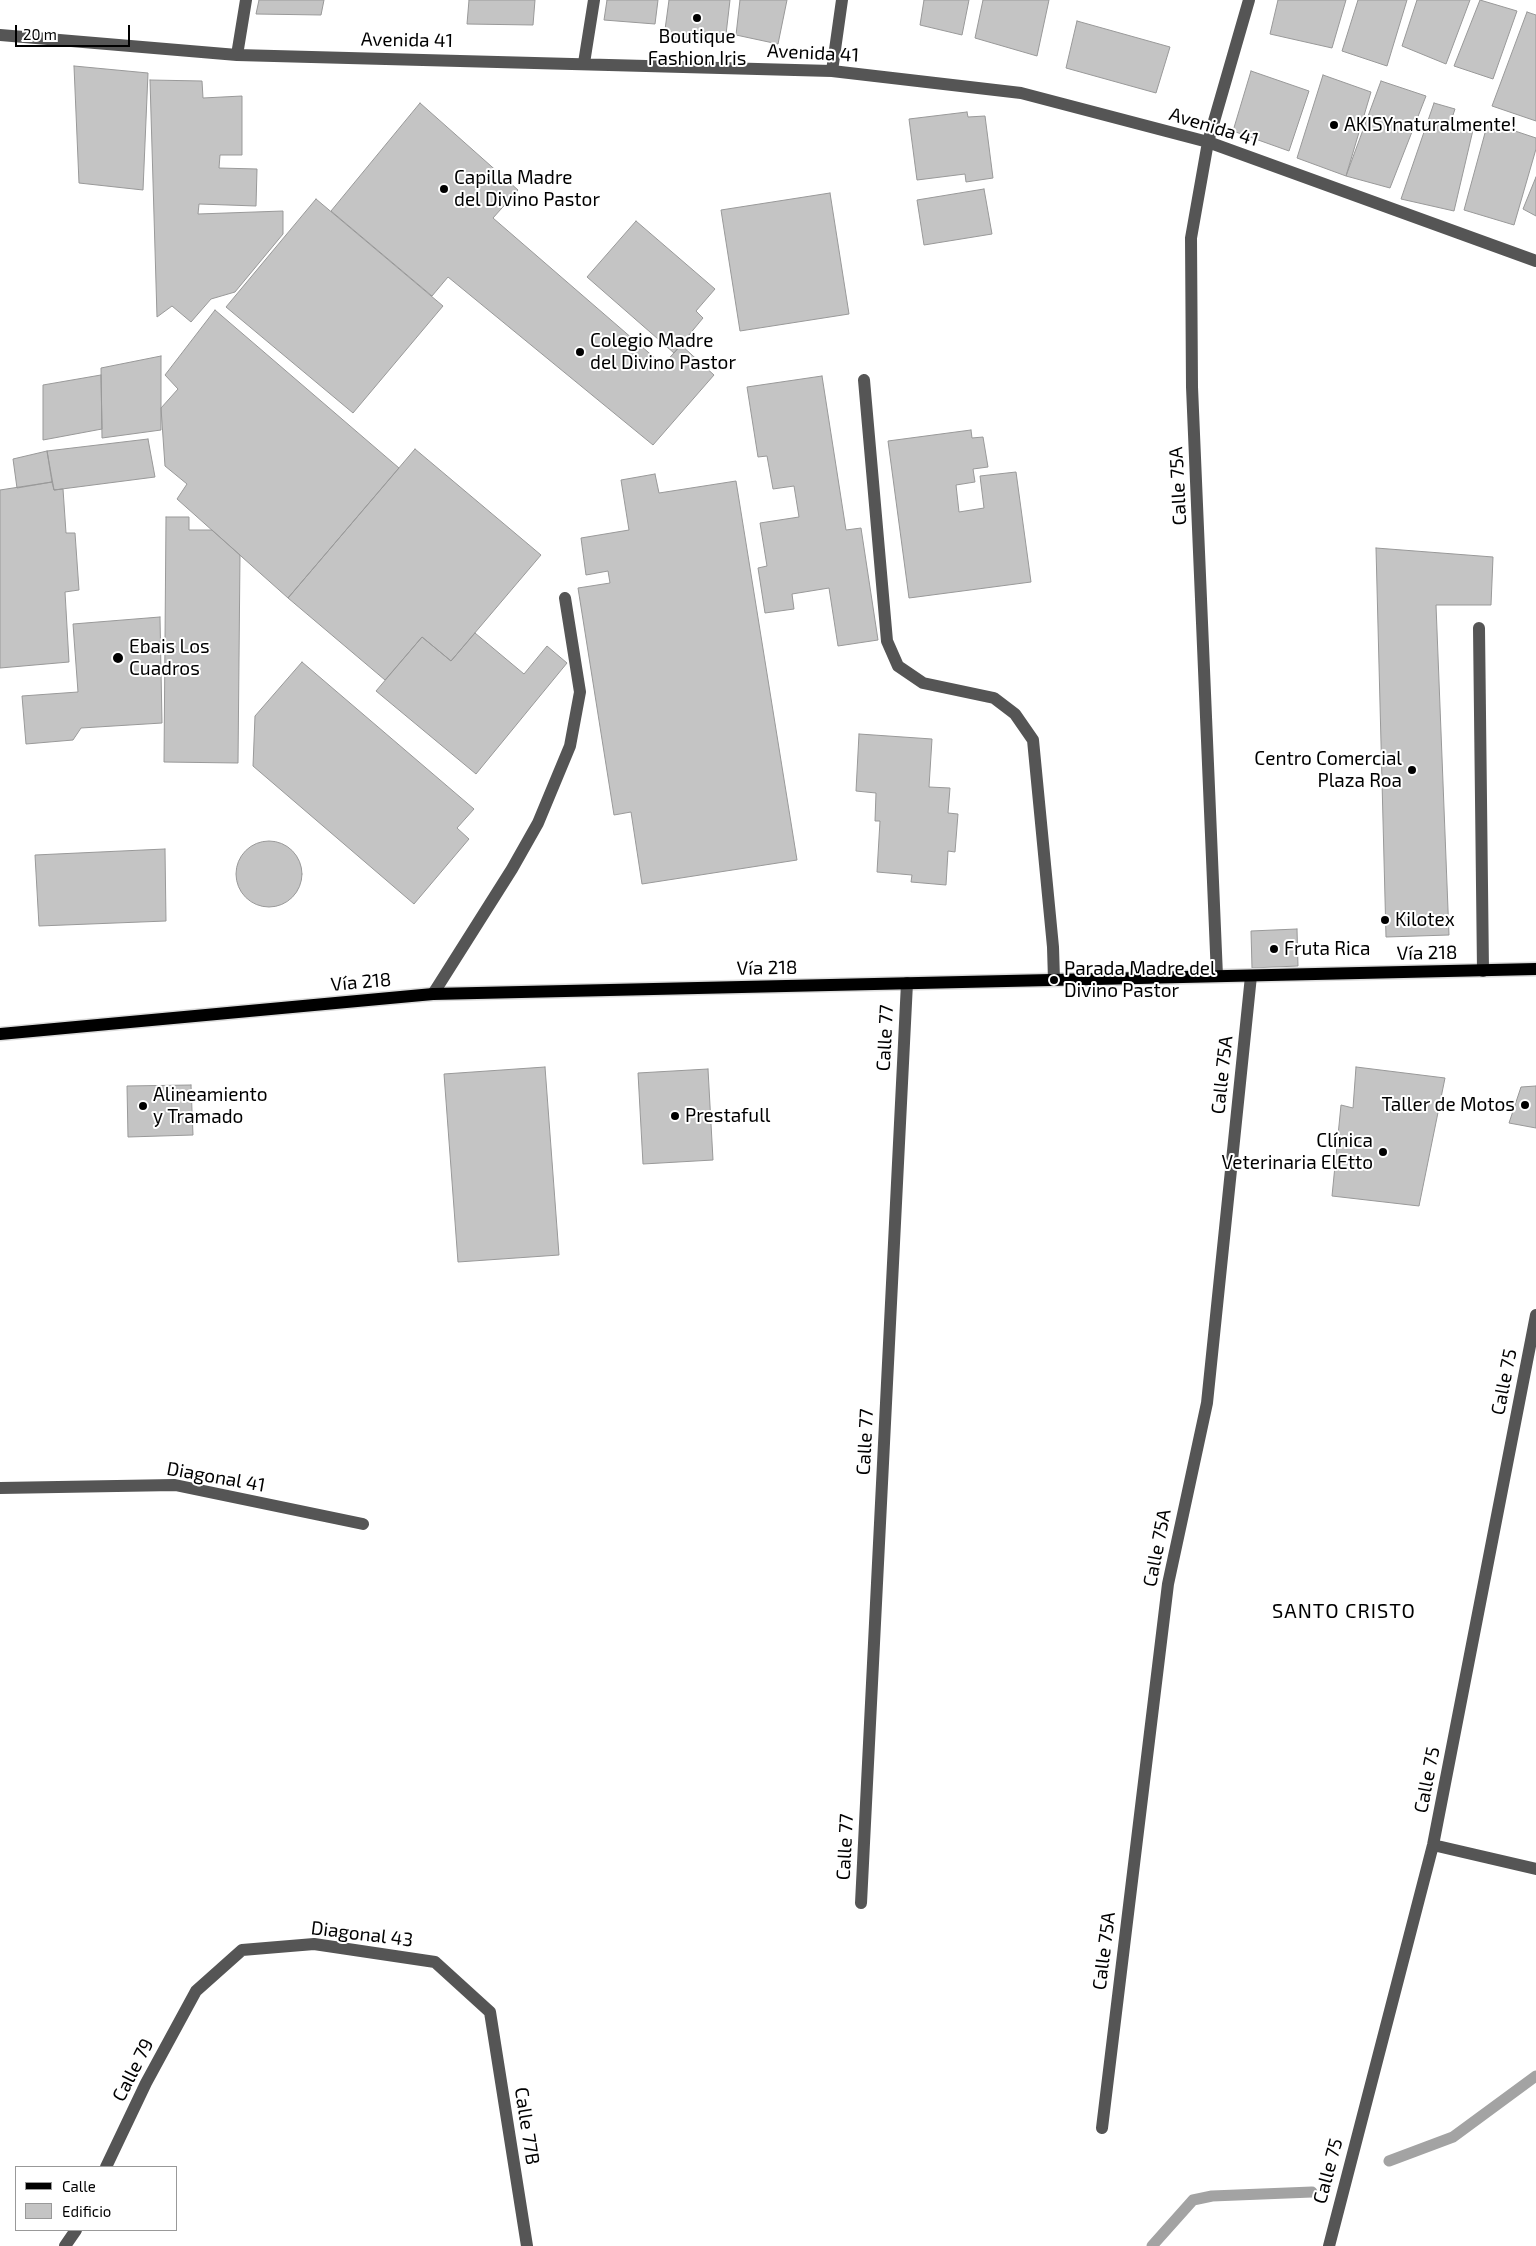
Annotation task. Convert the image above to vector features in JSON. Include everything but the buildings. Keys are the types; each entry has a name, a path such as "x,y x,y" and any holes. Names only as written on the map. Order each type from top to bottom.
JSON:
{"main road":[{"name":"Vía 218","path":"0,1034 433,994 1536,969"}],"street":[{"path":"237,55 246,0"},
{"path":"584,64 594,0"},
{"path":"832,71 842,0"},
{"name":"Calle 75A","path":"1217,976 1192,387 1191,238 1208,142 1249,0"},
{"name":"Avenida 41","path":"0,35 237,55 832,71 1021,93 1208,142 1536,261"},
{"path":"864,380 886,641 898,666 923,683 994,698 1015,714 1033,740 1053,947 1054,980"},
{"path":"433,994 512,869 538,823 570,746 580,692 565,598"},
{"path":"1479,628 1483,971"},
{"name":"Calle 75A","path":"1102,2128 1168,1584 1207,1403 1251,976"},
{"name":"Calle 77","path":"861,1902 907,984"},
{"name":"Calle 75","path":"1329,2246 1433,1845 1536,1315"},
{"name":"Diagonal 41","path":"0,1488 175,1485 363,1524"},
{"path":"1433,1845 1536,1869"},
{"name":"Diagonal 43","path":"196,1991 242,1950 314,1944 436,1962 490,2012"},
{"name":"Calle 79","path":"106,2166 146,2083 196,1991"},
{"name":"Calle 77B","path":"490,2012 526,2246"},
{"path":"65,2246 75,2231"}],"waterway":[{"path":"1389,2161 1453,2137 1536,2076"},
{"path":"1152,2246 1193,2200 1212,2196 1312,2192"}],"place":[{"name":"Boutique Fashion Iris","path":"697,18"},
{"name":"AKISYnaturalmente!","path":"1334,125"},
{"name":"Capilla Madre del Divino Pastor","path":"444,189"},
{"name":"Colegio Madre del Divino Pastor","path":"580,352"},
{"name":"Ebais Los Cuadros","path":"118,658"},
{"name":"Centro Comercial Plaza Roa","path":"1412,770"},
{"name":"Kilotex","path":"1385,920"},
{"name":"Fruta Rica","path":"1274,949"},
{"name":"Parada Madre del Divino Pastor","path":"1054,980"},
{"name":"Taller de Motos","path":"1525,1105"},
{"name":"Alineamiento y Tramado","path":"143,1106"},
{"name":"Prestafull","path":"675,1116"},
{"name":"Clínica Veterinaria ElEtto","path":"1383,1152"}],"district":[{"name":"SANTO CRISTO","path":"1344,1611"}]}
